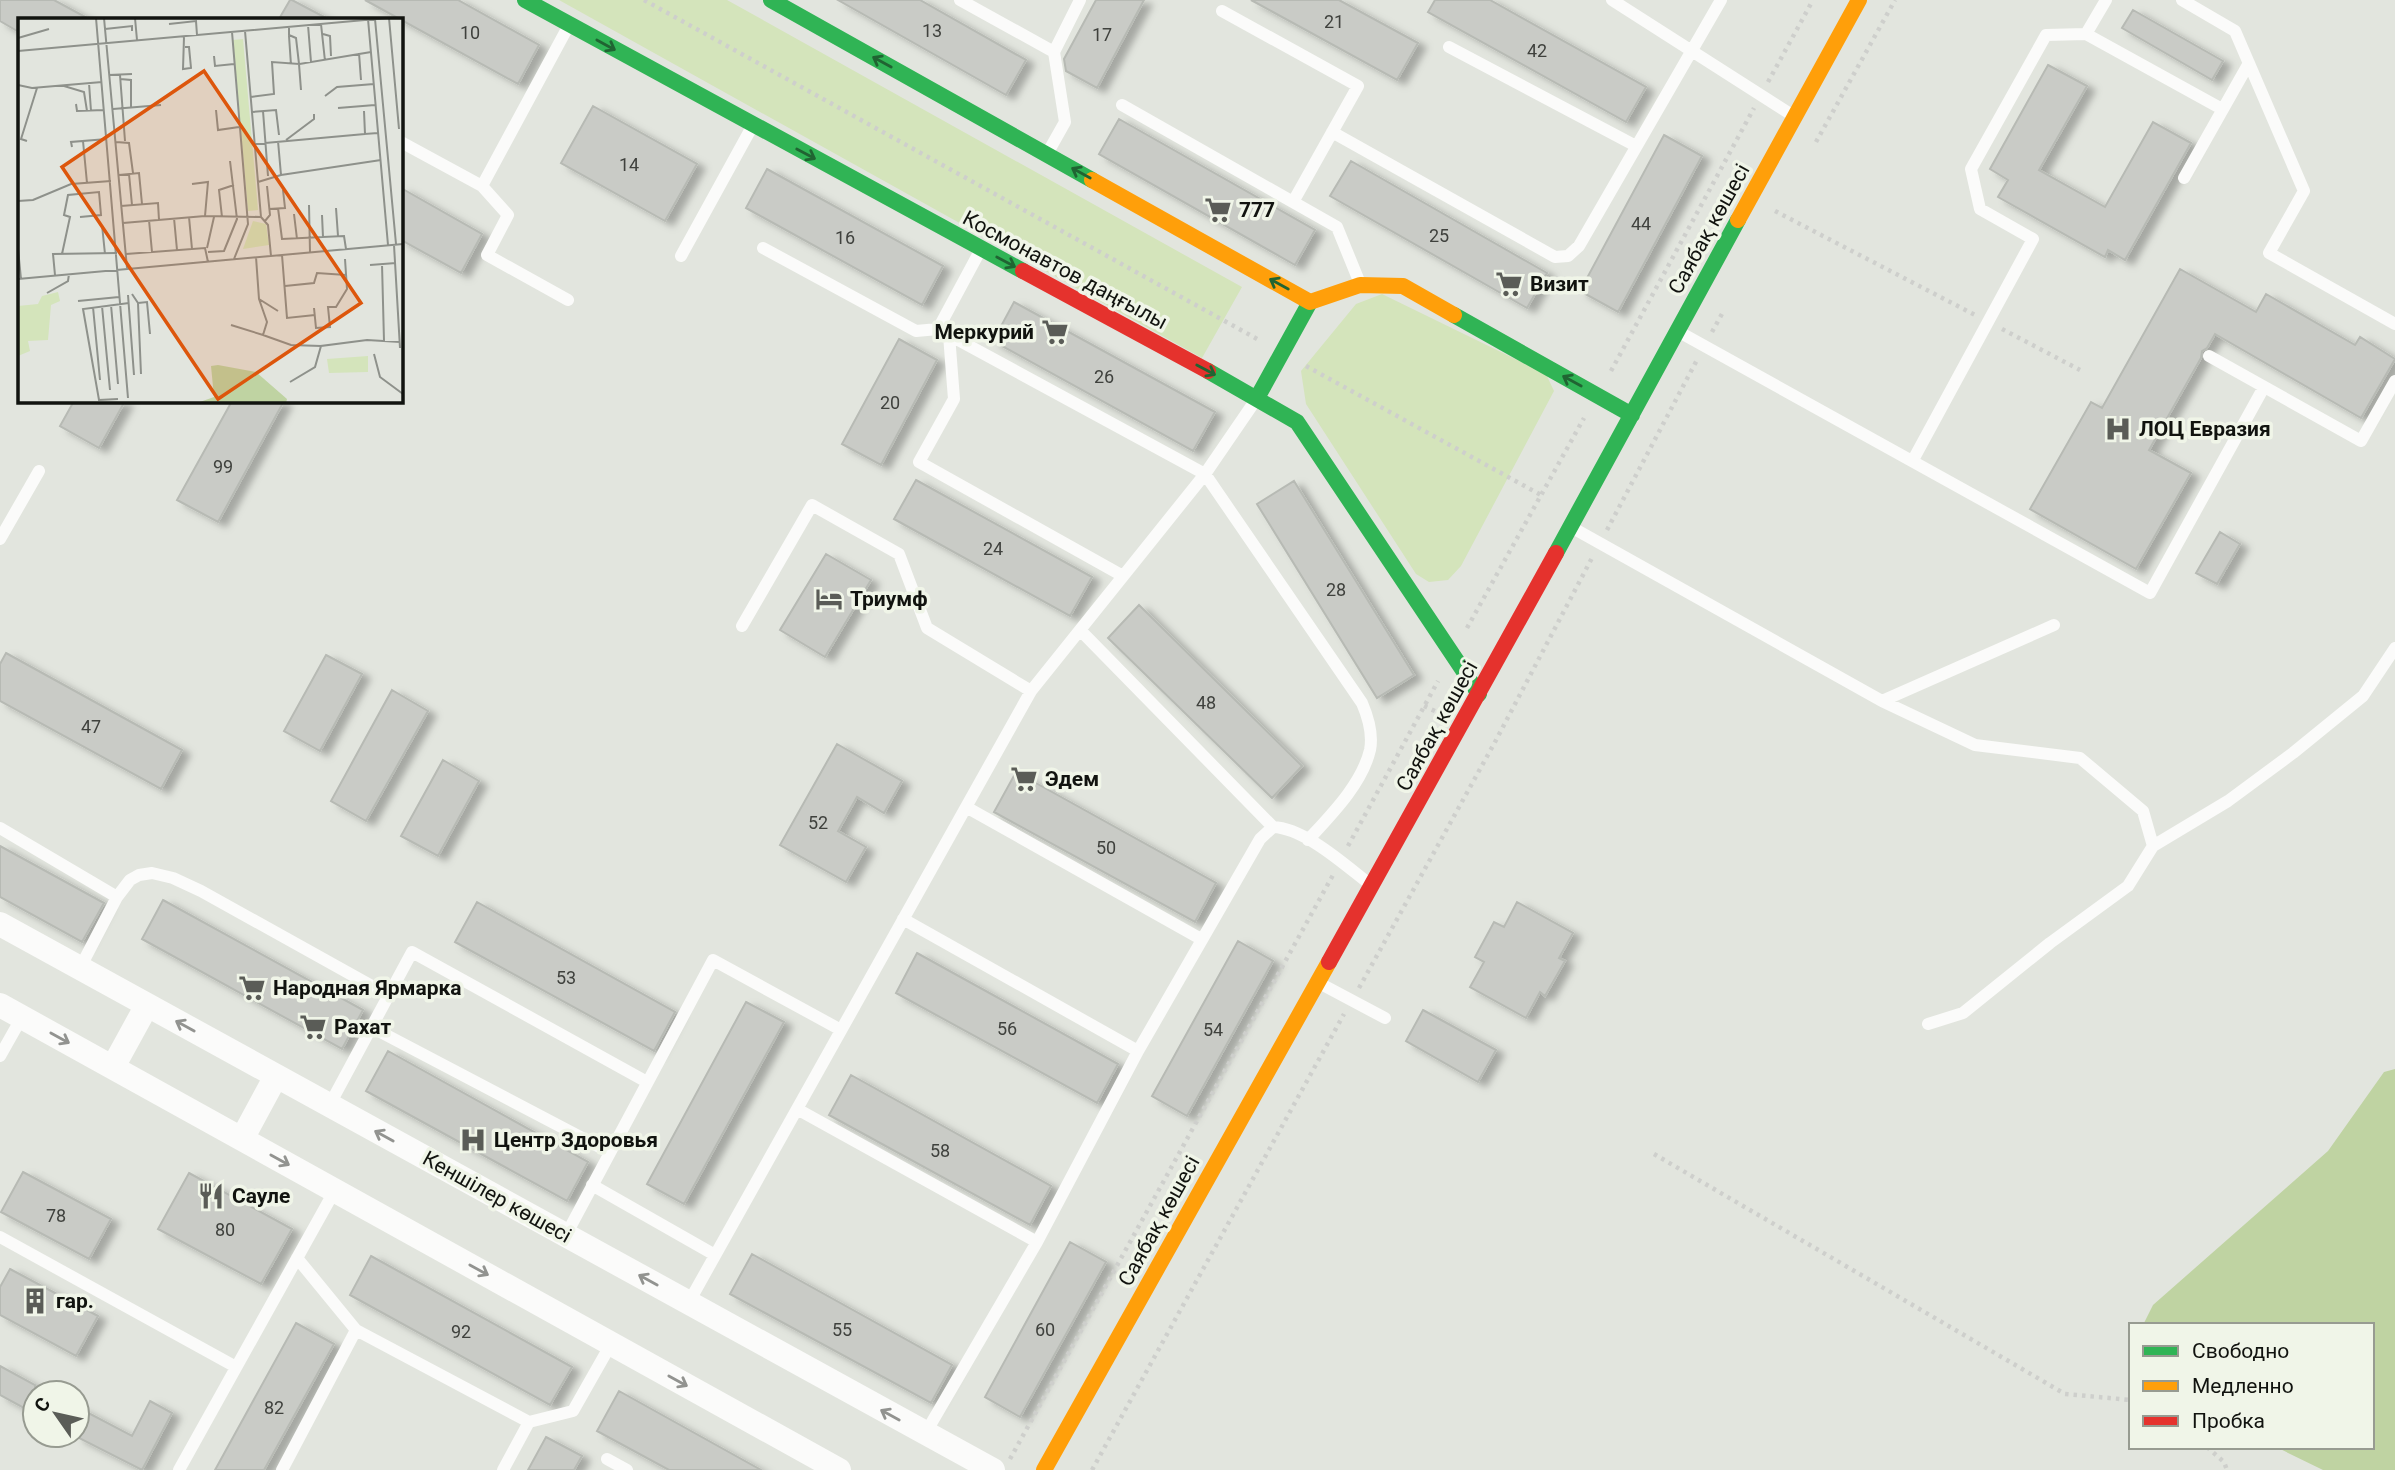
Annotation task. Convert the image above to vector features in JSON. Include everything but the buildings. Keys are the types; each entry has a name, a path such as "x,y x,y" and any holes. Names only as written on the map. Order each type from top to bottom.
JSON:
{"street":[{"name":"Космонавтов даңғылы","path":"525,0 1297,422 1479,694"},
{"path":"771,0 1310,302"},
{"name":"Саябақ көшесі","path":"1044,1470 1479,694 1859,0"},
{"path":"1257,398 1310,302 1360,285 1403,286 1632,415"},
{"name":"Кеншілер көшесі","path":"0,924 993,1470"},
{"path":"0,1004 839,1470"},
{"path":"113,1067 147,1005"},
{"path":"242,1139 276,1076"}],"lane":[{"path":"961,0 1054,52"},
{"path":"1047,154 1065,122 1054,52 1080,0"},
{"path":"1612,0 1795,117"},
{"path":"1332,132 1555,257 1567,256 1579,246 1721,0"},
{"path":"2086,34 2106,0"},
{"path":"2182,0 2235,31 2304,191 2269,253 2395,324"},
{"path":"1222,11 1358,86 1293,202"},
{"path":"482,186 569,25"},
{"path":"1913,460 2033,239 1980,209 1971,169 2046,35 2086,34 2222,109"},
{"path":"1449,47 1636,146"},
{"path":"2184,178 2249,63"},
{"path":"1122,105 1337,227 1360,285"},
{"path":"681,256 753,125"},
{"path":"402,143 482,186 508,215 487,255 568,300"},
{"path":"763,248 916,331 943,332 1205,474 1362,703 1369,720 1370,750 1359,776 1308,840"},
{"path":"982,249 943,332 954,399 919,462 1123,576"},
{"path":"1677,331 2150,593 2264,387"},
{"path":"2209,356 2361,442 2395,381"},
{"path":"689,1303 1031,691 1205,474 1257,398"},
{"path":"0,538 38,471"},
{"path":"742,626 812,505 899,554 927,628 1031,691"},
{"path":"1571,527 1881,701 1975,744 2080,758 2143,811 2153,846"},
{"path":"1881,701 2054,625"},
{"path":"1080,630 1273,827 1285,828 1308,840 1371,885"},
{"path":"1927,1024 1963,1013 2050,943 2128,886 2153,846 2228,800 2293,754 2363,696 2395,648"},
{"path":"966,807 1201,939"},
{"path":"925,1434 1037,1242 1201,939 1260,839 1273,827"},
{"path":"0,828 117,897"},
{"path":"79,968 117,897 130,880 152,873 173,878 201,891 388,995"},
{"path":"903,919 1138,1051"},
{"path":"330,1106 412,952 647,1082"},
{"path":"566,1235 713,960 841,1030"},
{"path":"1317,982 1385,1018"},
{"path":"0,1056 22,1017"},
{"path":"371,1027 609,1152"},
{"path":"797,1109 1037,1242"},
{"path":"592,1185 715,1255"},
{"path":"179,1470 335,1190"},
{"path":"0,1237 236,1367"},
{"path":"297,1258 356,1330 529,1422 573,1411 611,1343"},
{"path":"282,1470 356,1330"},
{"path":"503,1470 529,1422"},
{"path":"607,1459 627,1470"}],"path":[{"path":"644,0 1541,495"},
{"path":"1004,1470 1813,0"},
{"path":"1810,153 1895,0"},
{"path":"1749,198 2080,370"},
{"path":"1771,224 1784,200"},
{"path":"1092,1470 1495,742 1724,309"},
{"path":"1654,1154 2065,1394 2129,1400"},
{"path":"2209,1449 2224,1462 2227,1470"}],"green space":[{"path":"559,0 727,0 1242,287 1202,358"},
{"path":"1382,294 1546,374 1554,391 1461,566 1448,580 1429,582 1416,574 1306,404 1301,371 1356,304"},
{"path":"2395,1069 2395,1470 2323,1470 2280,1449 2374,1449 2374,1323 2144,1323 2153,1305 2328,1151 2384,1072"}],"traffic: fast":[{"path":"525,0 1023,271"},
{"path":"771,0 1092,180"},
{"path":"1556,553 1738,220"},
{"path":"1257,398 1310,302"},
{"path":"1454,315 1632,415"},
{"path":"1208,371 1297,422 1479,694"}],"traffic: slow":[{"path":"1738,220 1859,0"},
{"path":"1092,180 1310,302 1360,285 1403,286 1454,315"},
{"path":"1044,1470 1329,962"}],"traffic: jam":[{"path":"1023,271 1208,371"},
{"path":"1329,962 1556,553"}],"place":[{"name":"777","path":"1218,210"},
{"name":"Визит","path":"1509,284"},
{"name":"Меркурий","path":"1055,332"},
{"name":"ЛОЦ Евразия","path":"2118,429"},
{"name":"Триумф","path":"829,599"},
{"name":"Эдем","path":"1024,779"},
{"name":"Народная Ярмарка","path":"252,988"},
{"name":"Рахат","path":"313,1027"},
{"name":"Центр Здоровья","path":"473,1140"},
{"name":"Сауле","path":"211,1196"},
{"name":"гар.","path":"35,1301"}]}
